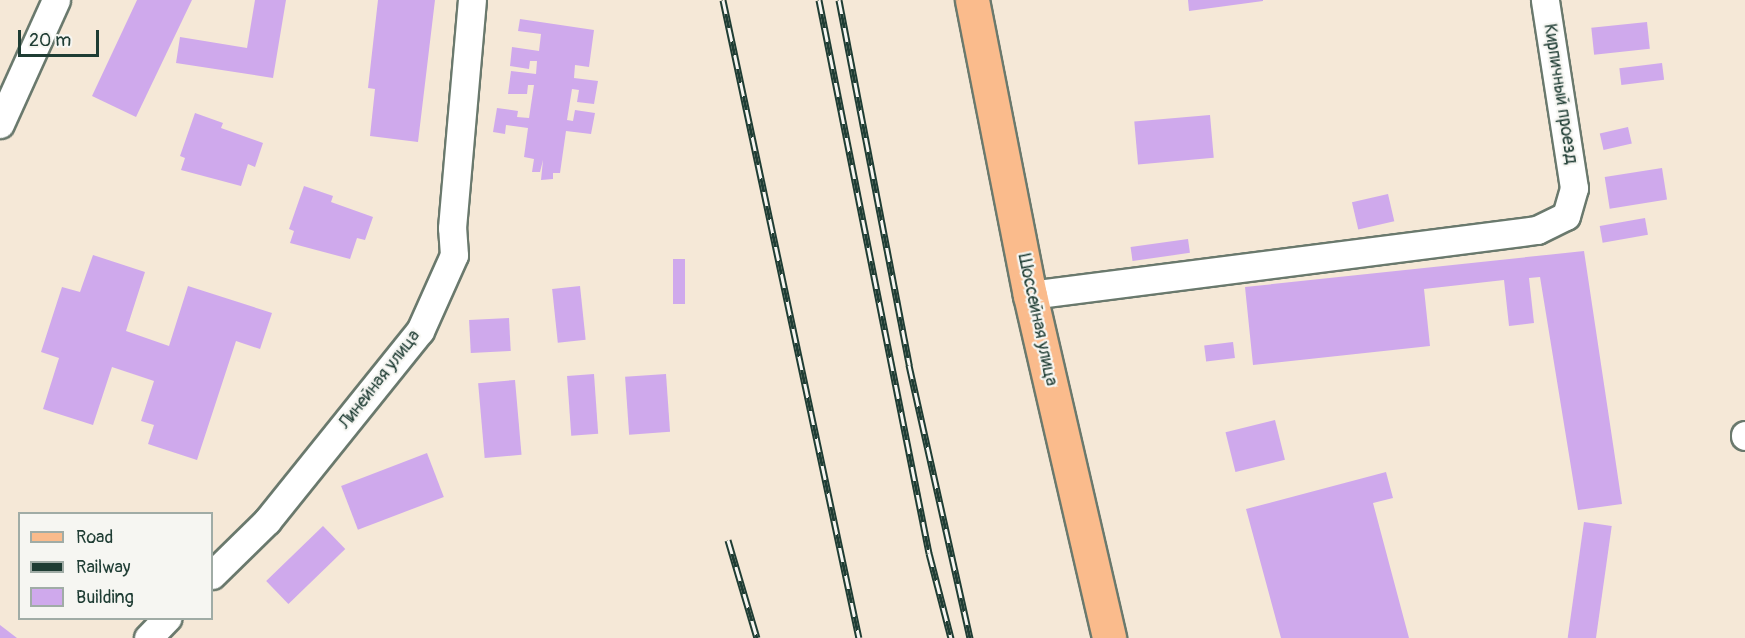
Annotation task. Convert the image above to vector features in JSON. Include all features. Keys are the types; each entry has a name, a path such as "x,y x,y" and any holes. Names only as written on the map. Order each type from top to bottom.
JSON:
{"main road":[{"name":"Шоссейная улица","path":"972,0 1030,295 1109,638"}],"street":[{"path":"0,124 56,0"},
{"name":"Линейная улица","path":"213,574 267,521 420,331 454,255 452,228 472,0"},
{"name":"Кирпичный проезд","path":"1030,295 1537,230 1566,216 1574,188 1545,0"},
{"path":"148,638 165,620"}],"building":[{"path":"137,0 192,0 136,117 92,96"},
{"path":"255,0 286,0 273,78 176,63 180,37 247,48"},
{"path":"378,0 435,0 418,142 370,136 375,89 368,88"},
{"path":"1188,0 1263,0 1263,1 1189,11"},
{"path":"520,19 594,30 589,67 575,65 574,78 598,81 594,104 577,102 579,90 572,89 567,120 573,121 575,110 595,113 591,134 566,131 560,173 553,173 553,179 541,180 543,160 540,172 532,172 534,159 524,157 528,128 506,125 505,134 493,132 497,108 518,111 517,117 529,118 534,85 528,85 527,94 508,94 511,71 536,74 537,61 530,61 529,69 510,66 512,47 539,51 541,34 518,31"},
{"path":"1647,22 1650,49 1594,55 1591,28"},
{"path":"1662,63 1664,80 1621,85 1619,68"},
{"path":"195,113 223,123 221,128 263,143 255,167 248,164 241,186 181,170 185,158 180,156"},
{"path":"1210,115 1214,158 1138,164 1134,122"},
{"path":"1628,127 1632,144 1604,150 1600,134"},
{"path":"1662,168 1667,200 1610,209 1605,177"},
{"path":"304,186 333,196 331,202 373,217 365,240 357,238 350,259 290,243 294,231 289,229"},
{"path":"1388,194 1394,221 1358,230 1352,202"},
{"path":"1645,218 1648,235 1603,243 1600,226"},
{"path":"1188,239 1190,253 1133,261 1131,247"},
{"path":"1584,251 1622,504 1578,510 1540,277 1529,278 1534,323 1509,326 1504,280 1424,289 1430,346 1253,365 1245,287"},
{"path":"93,255 145,272 126,331 169,346 188,286 272,313 260,349 236,341 197,460 148,444 154,425 141,421 154,381 112,367 93,425 43,409 59,358 41,352 62,287 80,292"},
{"path":"673,259 685,259 685,304 673,304"},
{"path":"580,286 586,340 558,343 552,289"},
{"path":"509,318 511,351 471,353 469,320"},
{"path":"1233,342 1235,358 1206,361 1204,346"},
{"path":"594,374 598,434 571,436 567,376"},
{"path":"666,374 670,432 629,435 625,377"},
{"path":"515,380 522,455 485,458 478,383"},
{"path":"1275,420 1285,460 1235,472 1226,432"},
{"path":"427,453 444,497 358,530 341,486"},
{"path":"1386,472 1393,498 1373,503 1409,638 1281,638 1246,509"},
{"path":"1584,522 1612,526 1596,638 1568,638"},
{"path":"323,526 345,549 288,604 266,581"},
{"path":"0,625 17,638 0,638"}],"railway":[{"path":"723,0 859,638"},
{"path":"819,0 929,553 951,638"},
{"path":"839,0 909,365 970,638"},
{"path":"728,540 757,638"}]}
